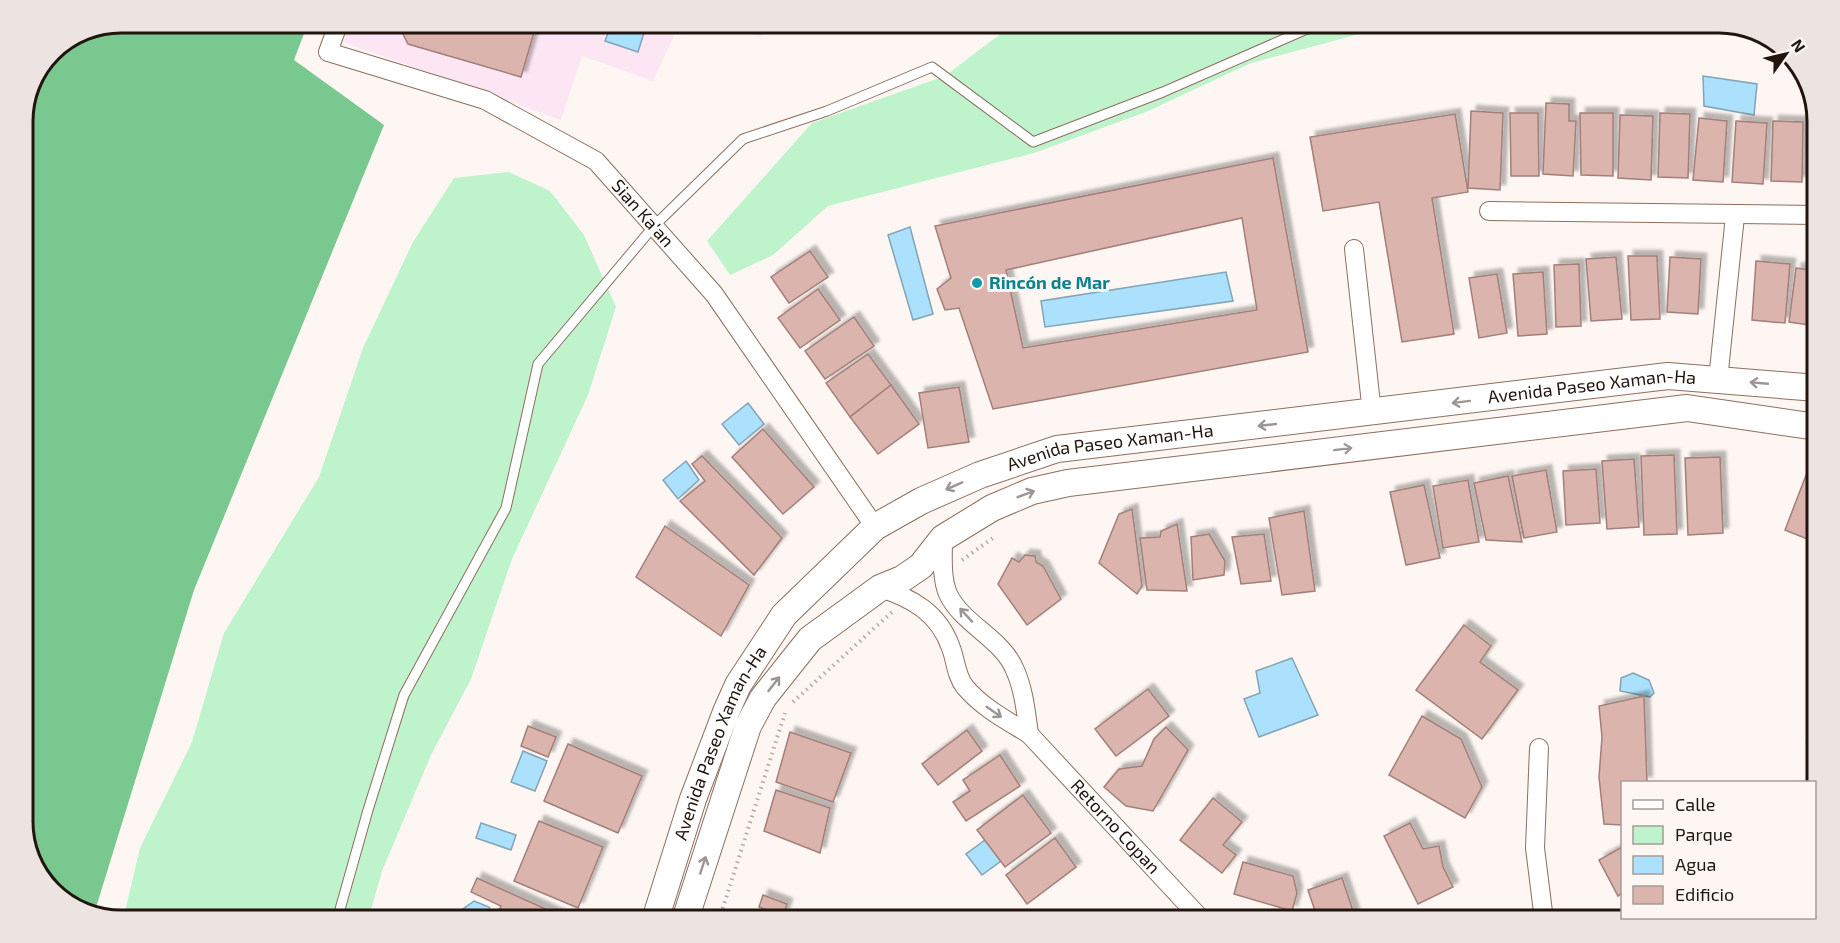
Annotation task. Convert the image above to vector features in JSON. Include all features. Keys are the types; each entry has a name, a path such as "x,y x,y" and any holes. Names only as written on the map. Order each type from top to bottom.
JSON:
{"main road":[{"name":"Avenida Paseo Xaman-Ha","path":"658,910 693,799 738,685 784,615 875,527 921,501 980,475 1057,449 1668,376 1807,387"},
{"path":"1596,385 1596,418"},
{"name":"Avenida Paseo Xaman-Ha","path":"689,910 748,726 763,698 810,639 880,588 902,579 921,566 944,538 992,508 1032,491 1068,483 1686,408 1807,426"},
{"path":"980,475 992,508"},
{"path":"784,615 810,639"}],"street":[{"name":"Sian Ka'an","path":"335,33 328,52 485,100 596,160 714,294 875,527"},
{"path":"1489,211 1735,216 1807,214"},
{"path":"1718,380 1735,216"},
{"path":"1354,249 1372,413"},
{"path":"944,538 943,573 948,594 961,611 992,639 1015,669 1029,734"},
{"name":"Retorno Copan","path":"880,588 909,597 927,612 942,631 951,648 964,686 994,714 1029,734 1192,910"},
{"path":"1539,748 1535,848 1543,910"}],"lane":[{"path":"340,910 404,695 506,508 538,364 654,226 743,139 827,111 932,67 1033,141 1163,92 1298,33"}],"path":[{"path":"943,573 1001,533"},
{"path":"722,910 786,709 909,597"}],"shaded area":[{"path":"347,33 675,33 653,81 582,56 561,120 343,42"},
{"path":"746,33 763,33 762,37"}],"green space":[{"path":"304,33 294,60 384,125 194,590 96,906 72,895 55,880 42,861 33,828 33,115 36,98 51,67 63,55 77,45 109,34"},
{"path":"1002,33 1363,33 1251,63 1146,112 1034,153 828,206 773,255 730,275 707,241 812,123 945,76"},
{"path":"509,172 550,191 584,235 616,307 588,395 512,559 471,679 431,755 382,871 371,910 125,910 140,848 192,742 224,633 319,477 363,348 413,242 454,178"}],"water":[{"path":"608,33 644,33 638,52 605,41"},
{"path":"1703,76 1757,84 1754,115 1704,106"},
{"path":"910,227 933,314 913,320 888,235"},
{"path":"1226,272 1233,301 1045,327 1041,301"},
{"path":"748,403 764,424 739,445 722,424"},
{"path":"686,461 699,480 678,499 663,480"},
{"path":"1292,658 1318,715 1259,737 1244,699 1260,693 1256,671"},
{"path":"1633,673 1649,680 1654,693 1650,697 1620,691 1621,678"},
{"path":"523,751 547,761 535,791 511,782"},
{"path":"481,823 516,835 511,850 476,838"},
{"path":"985,840 1001,861 982,875 966,854"},
{"path":"474,901 489,907 490,910 463,910"}],"building":[{"path":"402,33 534,33 521,77 408,44"},
{"path":"1546,103 1569,104 1569,121 1576,121 1573,176 1543,174"},
{"path":"1471,111 1503,113 1500,190 1468,188"},
{"path":"1510,113 1538,113 1539,176 1511,176"},
{"path":"1580,113 1613,113 1613,176 1581,175"},
{"path":"1660,113 1690,114 1688,178 1658,177"},
{"path":"1455,114 1468,192 1432,198 1454,334 1402,342 1379,202 1323,211 1310,137"},
{"path":"1620,115 1653,116 1651,180 1618,178"},
{"path":"1699,118 1727,121 1723,182 1693,180"},
{"path":"1736,121 1767,123 1763,184 1732,182"},
{"path":"1773,121 1803,122 1802,182 1771,181"},
{"name":"Rincón de Mar","path":"1273,158 1308,352 993,409 959,308 945,310 937,289 951,278 935,226","holes":["1242,218 1257,310 1023,348 1006,270"]},
{"path":"810,251 828,277 789,303 771,277"},
{"path":"1628,256 1657,256 1660,319 1631,320"},
{"path":"1616,257 1622,319 1591,321 1586,259"},
{"path":"1670,257 1701,259 1698,314 1667,312"},
{"path":"1756,261 1790,264 1785,323 1752,320"},
{"path":"1579,264 1581,326 1556,327 1554,265"},
{"path":"1796,268 1807,270 1807,325 1789,322"},
{"path":"1543,272 1547,334 1518,336 1513,274"},
{"path":"1497,274 1507,333 1479,338 1469,278"},
{"path":"818,289 840,320 800,348 778,318"},
{"path":"854,317 874,346 825,379 805,351"},
{"path":"868,354 891,385 850,417 826,383"},
{"path":"891,385 919,424 878,454 850,417"},
{"path":"959,387 969,442 928,448 919,393"},
{"path":"763,429 814,487 783,514 732,457"},
{"path":"1674,455 1677,534 1644,535 1641,456"},
{"path":"702,456 782,538 754,575 680,501 705,481 692,464"},
{"path":"1720,457 1723,533 1688,535 1685,458"},
{"path":"1634,459 1639,527 1607,529 1602,461"},
{"path":"1596,469 1600,523 1566,525 1563,471"},
{"path":"1546,470 1557,532 1524,538 1512,476"},
{"path":"1807,473 1807,539 1785,530"},
{"path":"1508,476 1522,542 1486,540 1474,483"},
{"path":"1468,480 1479,542 1443,548 1433,486"},
{"path":"1424,485 1440,558 1406,565 1390,492"},
{"path":"1132,509 1142,586 1137,594 1099,563 1119,514"},
{"path":"1304,511 1315,591 1282,595 1269,518"},
{"path":"1177,524 1187,591 1147,590 1140,538 1160,537 1161,531"},
{"path":"665,526 749,585 721,636 636,577"},
{"path":"1209,534 1225,561 1224,575 1193,580 1191,537"},
{"path":"1264,534 1271,581 1241,584 1232,537"},
{"path":"1025,555 1035,556 1036,562 1043,566 1061,599 1027,625 998,584 1012,558 1019,562"},
{"path":"1464,625 1491,646 1480,662 1518,690 1482,739 1416,690"},
{"path":"1148,689 1169,716 1116,756 1095,729"},
{"path":"1644,696 1647,781 1621,781 1621,825 1604,824 1599,777 1602,737 1599,706"},
{"path":"1422,716 1461,739 1482,787 1465,818 1389,775"},
{"path":"528,726 556,737 548,757 521,746"},
{"path":"1166,727 1188,750 1153,811 1126,806 1104,787 1119,769 1142,766 1154,739"},
{"path":"967,730 982,751 938,785 922,764"},
{"path":"790,732 851,753 833,802 776,782"},
{"path":"568,744 642,776 618,833 544,801"},
{"path":"1000,755 1020,786 966,821 953,802 970,791 963,780"},
{"path":"776,790 830,808 820,853 764,831"},
{"path":"1023,795 1051,833 1005,867 977,830"},
{"path":"1213,798 1242,822 1223,845 1236,855 1222,873 1180,840"},
{"path":"539,821 603,847 578,908 514,881"},
{"path":"1410,823 1423,849 1439,846 1443,867 1453,887 1418,904 1384,836"},
{"path":"1055,838 1076,867 1027,904 1006,875"},
{"path":"1621,848 1621,894 1618,896 1599,860"},
{"path":"1243,862 1293,876 1297,893 1292,910 1234,894"},
{"path":"477,878 548,910 499,910 501,906 471,892"},
{"path":"1342,878 1353,910 1315,910 1308,890"},
{"path":"763,895 787,904 785,910 767,910 759,907"}],"place":[{"name":"Rincón de Mar","path":"977,283"}]}
